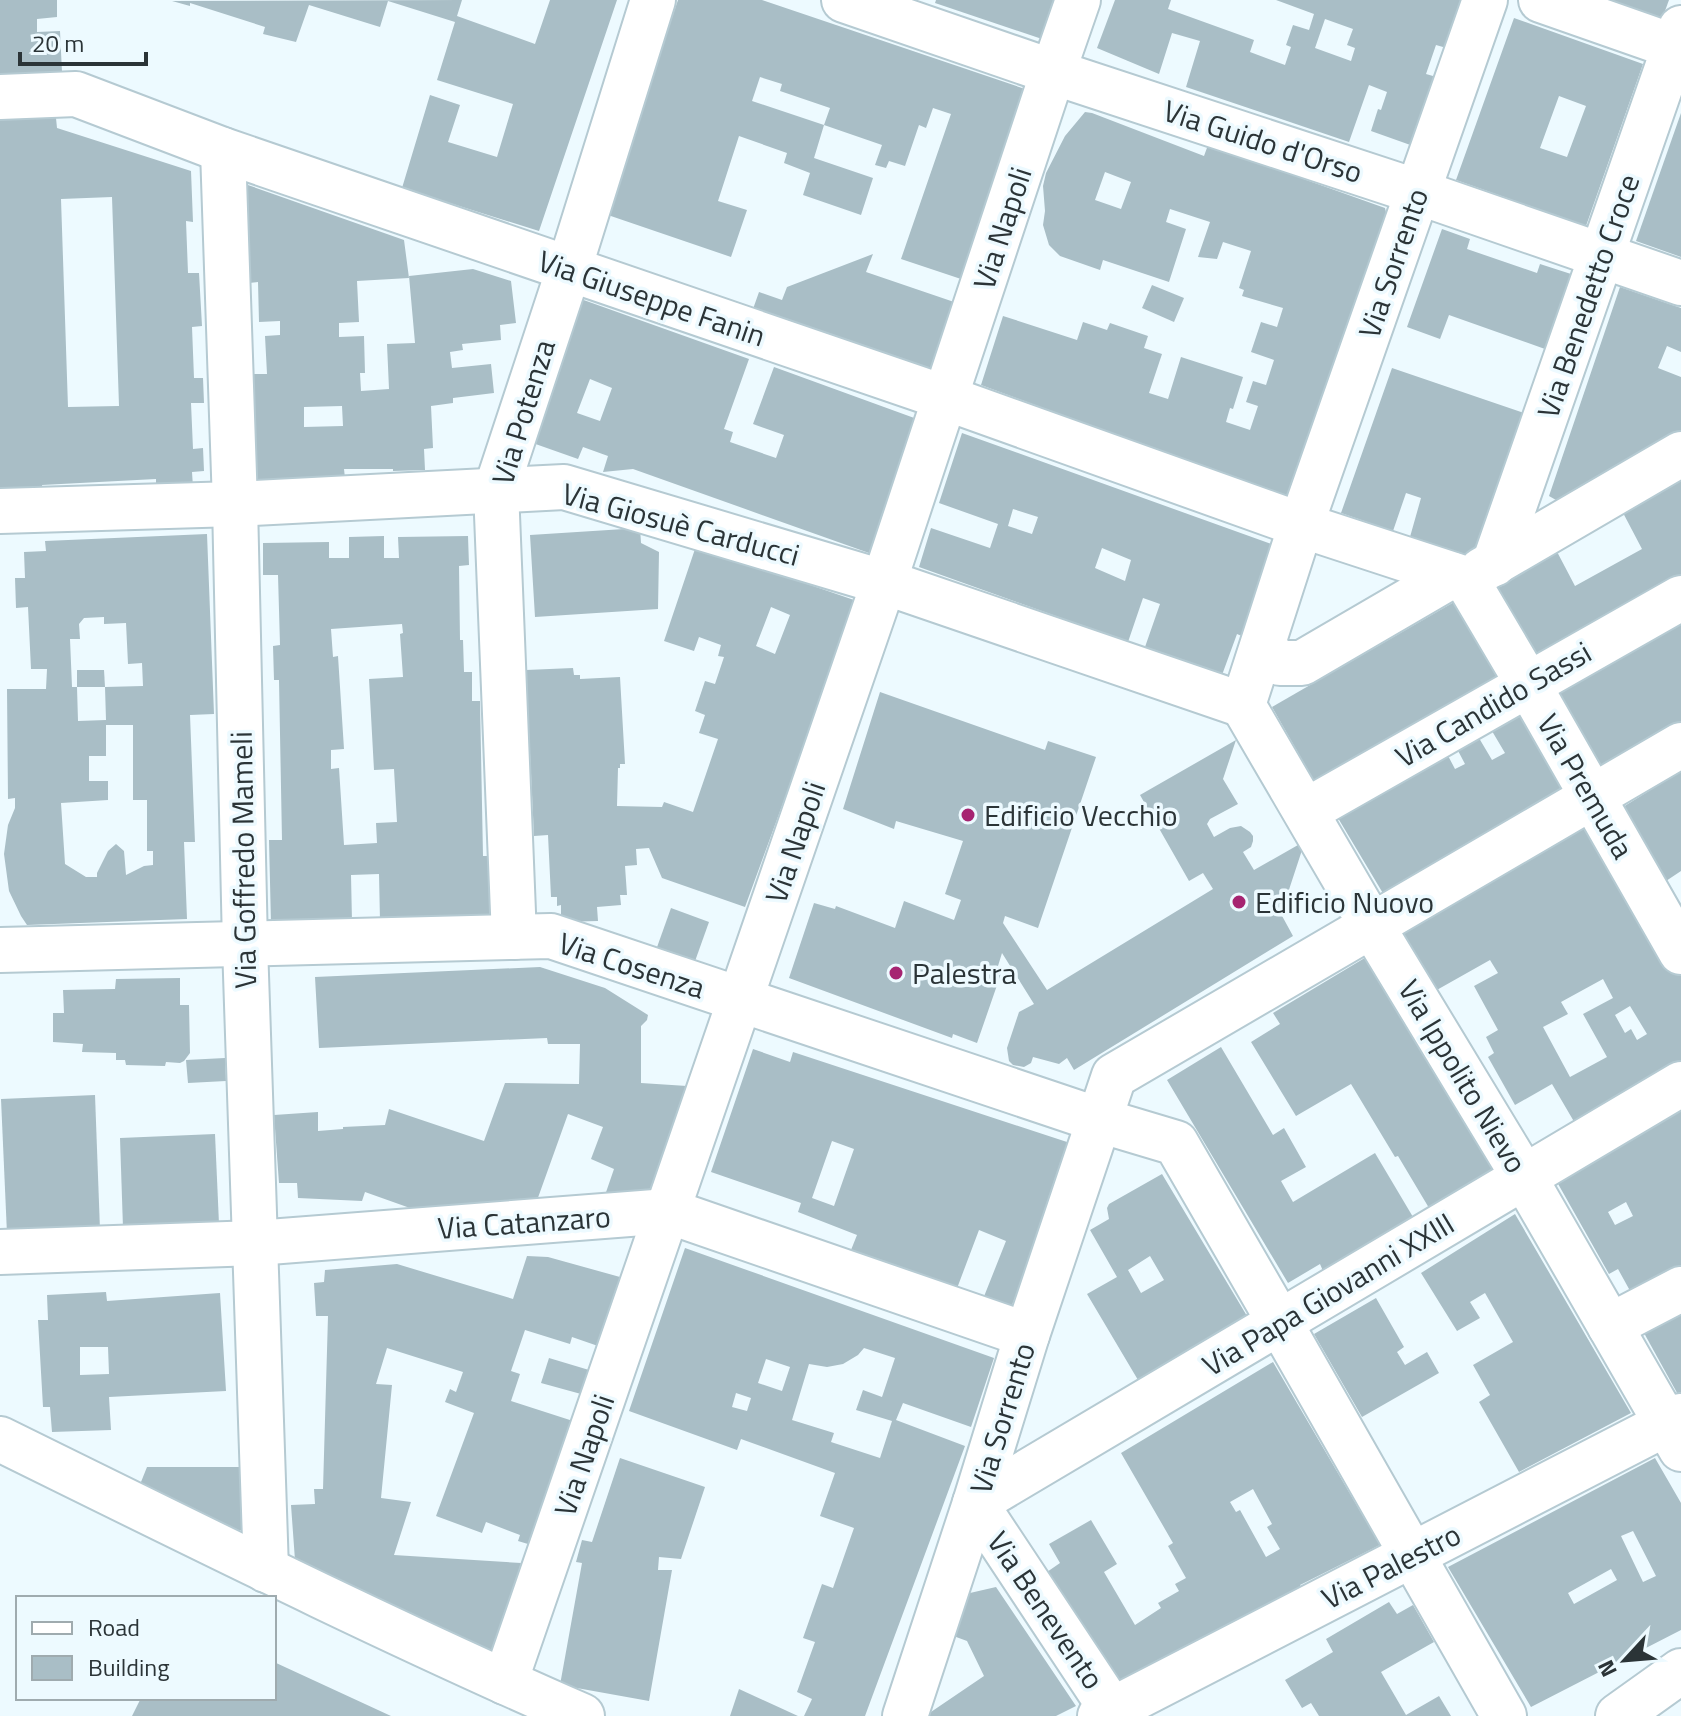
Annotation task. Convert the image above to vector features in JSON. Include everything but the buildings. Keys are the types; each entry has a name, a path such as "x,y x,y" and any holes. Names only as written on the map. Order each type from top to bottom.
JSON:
{"street":[{"name":"Via Potenza","path":"514,937 496,490 653,0"},
{"name":"Via Guido d'Orso","path":"844,0 1681,283"},
{"name":"Via Napoli","path":"505,1682 884,582 1078,0"},
{"name":"Via Sorrento","path":"1243,705 1301,525 1485,0"},
{"path":"1541,0 1679,41"},
{"name":"Via Benedetto Croce","path":"1471,573 1602,256 1679,41"},
{"name":"Via Giuseppe Fanin","path":"0,97 76,94 223,150 946,398 1301,525 1471,573"},
{"name":"Via Goffredo Mameli","path":"223,150 266,1570"},
{"path":"1262,648 1280,663 1302,663 1471,573 1681,454"},
{"name":"Via Giosuè Carducci","path":"0,511 235,504 564,487 884,582 1243,705"},
{"name":"Via Premuda","path":"1471,573 1528,684 1681,952"},
{"name":"Via Candido Sassi","path":"1306,811 1681,598"},
{"name":"Via Ippolito Nievo","path":"1243,705 1610,1326 1676,1429"},
{"name":"Via Sorrento","path":"905,1716 1114,1076 1681,745"},
{"name":"Via Cosenza","path":"0,950 551,936 1176,1143 1504,1716"},
{"name":"Via Papa Giovanni XXIII","path":"975,1503 1681,1084"},
{"name":"Via Catanzaro","path":"0,1252 256,1243 668,1211 1027,1335"},
{"path":"1610,1326 1681,1289"},
{"name":"Via Palestro","path":"1110,1714 1412,1554 1676,1429"},
{"path":"0,1439 266,1570 582,1716"},
{"name":"Via Benevento","path":"975,1503 1110,1714"},
{"path":"1618,1716 1681,1671"}],"place":[{"name":"Edificio Vecchio","path":"968,815"},
{"name":"Edificio Nuovo","path":"1239,902"},
{"name":"Palestra","path":"896,973"}]}
